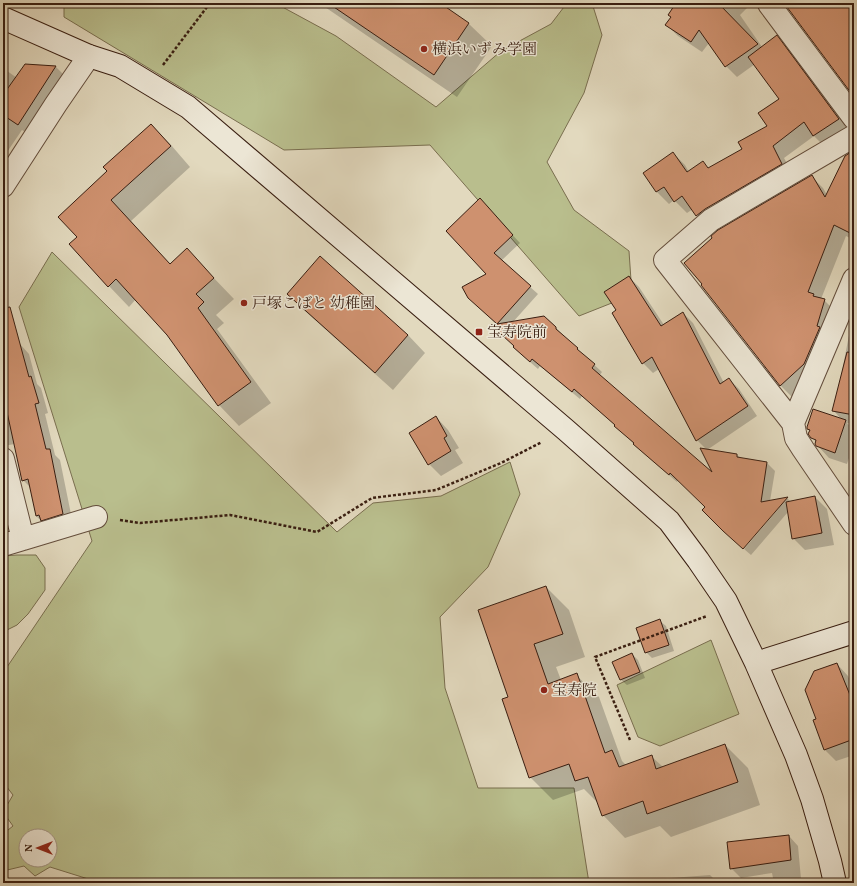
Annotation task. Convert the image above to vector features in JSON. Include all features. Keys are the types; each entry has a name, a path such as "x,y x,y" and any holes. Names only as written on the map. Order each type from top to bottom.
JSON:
{"street":[{"path":"770,3 769,4 854,118"},
{"path":"3,18 89,56 120,66 188,107 566,430 668,521 726,601 756,663 796,755 812,799 835,883"},
{"path":"3,186 89,56"},
{"path":"854,136 711,220 666,260 794,422 796,438 802,449 854,524"},
{"path":"794,422 849,305 854,279"},
{"path":"3,459 13,542 96,518"},
{"path":"756,663 854,632"}],"path":[{"path":"148,84 210,3"},
{"path":"96,518 140,523 230,515 317,532 372,498 436,490 501,463 566,430"},
{"path":"630,740 595,657 729,607"}],"green space":[{"path":"64,3 275,3 336,36 436,107 501,51 551,24 567,3 592,3 602,35 584,93 547,162 574,210 629,251 632,295 579,316 430,145 284,150 64,17"},
{"path":"52,252 337,532 373,503 441,496 510,462 520,494 488,567 440,617 445,688 478,788 574,788 589,883 101,883 53,868 58,868 58,828 18,828 18,867 3,871 3,834 13,826 3,812 13,795 3,782 3,673 92,541 19,307"},
{"path":"36,555 45,568 45,590 28,614 17,625 3,632 3,556"},
{"path":"711,640 739,714 660,746 638,737 617,685"},
{"path":"26,868 48,868 35,876"}],"building":[{"name":"横浜いずみ学園","path":"328,3 440,3 469,23 434,75"},
{"path":"676,3 718,3 758,44 725,67 699,30 691,42 665,25 671,17 668,15"},
{"path":"784,3 854,3 854,97"},
{"path":"777,35 839,119 813,136 804,122 773,146 782,164 705,209 696,216 682,196 674,202 664,187 656,192 643,173 673,152 687,172 703,161 708,168 742,149 738,142 767,126 758,113 779,99 748,57"},
{"path":"25,64 56,66 18,125 3,115 3,95"},
{"path":"151,124 171,146 111,200 170,264 187,248 214,278 196,294 204,302 198,308 251,382 218,406 167,335 116,279 108,287 69,244 77,237 58,217 107,171 103,167"},
{"path":"854,150 854,235 834,225 808,292 814,294 813,296 825,299 817,326 820,327 804,364 780,386 701,285 702,284 684,263 712,238 711,236 718,230 812,175 825,197 845,156"},
{"path":"480,198 513,235 494,253 531,286 497,324 468,298 462,287 486,274 446,231"},
{"path":"320,256 408,335 375,373 287,294"},
{"path":"629,276 661,326 683,312 720,384 729,378 748,406 696,441 652,357 642,364 612,313 616,310 604,292"},
{"path":"10,307 29,377 31,376 39,403 35,404 46,449 50,449 63,514 41,521 39,515 36,516 28,479 22,481 7,412 3,413 3,308"},
{"path":"544,316 556,327 556,329 578,348 577,349 595,364 592,368 712,472 700,448 737,454 737,457 767,462 761,502 788,497 743,549 702,510 705,507 670,473 669,475 633,444 634,443 614,426 615,425 574,389 572,392 532,359 530,362 491,325"},
{"path":"847,352 854,353 854,415 832,411"},
{"path":"813,409 846,420 835,453 816,446 816,440 811,438 808,434 810,430 807,429 807,427"},
{"path":"436,416 447,436 444,438 451,451 428,465 409,433"},
{"path":"815,496 822,533 792,539 786,502"},
{"name":"宝寿院","path":"546,586 563,634 534,644 548,684 577,673 605,753 612,750 619,767 652,755 656,769 725,744 738,782 647,814 643,801 602,816 588,777 575,781 569,764 529,778 502,699 508,697 478,610"},
{"path":"660,619 669,645 645,653 636,628"},
{"path":"632,653 640,672 620,680 612,662"},
{"path":"837,663 854,705 854,739 824,750 813,720 816,719 805,690 814,671"},
{"path":"789,835 791,860 730,869 727,842"}],"place":[{"name":"横浜いずみ学園","path":"424,49"},
{"name":"戸塚こばと 幼稚園","path":"244,303"},
{"name":"宝寿院前","path":"479,332"},
{"name":"宝寿院","path":"544,690"}]}
